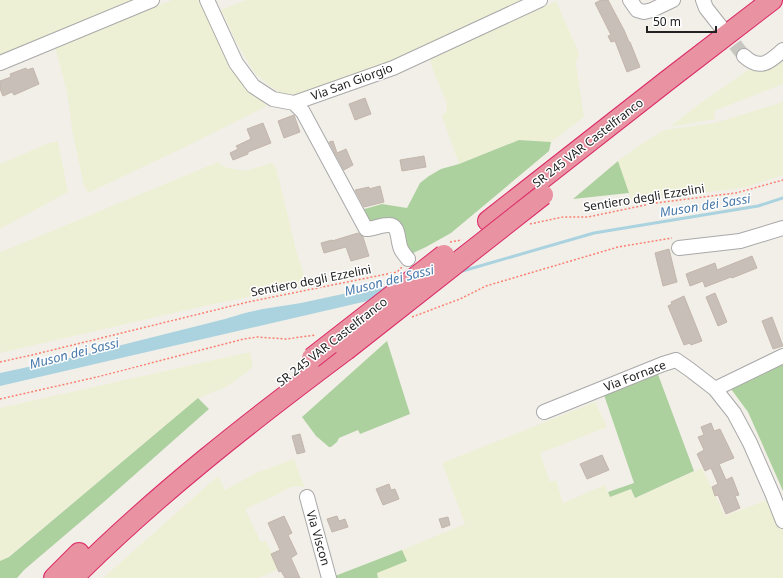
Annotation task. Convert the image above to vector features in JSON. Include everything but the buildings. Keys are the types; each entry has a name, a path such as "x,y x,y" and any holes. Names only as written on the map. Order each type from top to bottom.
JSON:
{"highway":[{"name":"SR 245 VAR Castelfranco","path":"54,578 102,531 169,472 312,358 772,0"},
{"name":"SR 245 VAR Castelfranco","path":"73,578 147,508 200,463 729,50 783,4"}],"street":[{"path":"0,63 152,0"},
{"path":"207,0 236,63 253,86 273,99 294,103 303,112 366,229 392,225 396,229 400,248 408,259"},
{"name":"Via San Giorgio","path":"294,103 393,68 540,0"},
{"path":"630,0 637,10 644,12 652,10 673,0"},
{"path":"703,0 706,8 721,27"},
{"path":"744,56 754,63 762,64 772,60 783,50"},
{"path":"679,248 740,241 783,228"},
{"path":"715,389 783,356"},
{"name":"Via Fornace","path":"544,412 676,360 715,389 734,413 750,443 783,521"},
{"name":"Via Viscon","path":"307,497 329,578"}],"path":[{"name":"Sentiero degli Ezzelini","path":"528,225 563,217 588,217 655,203 736,193 783,180"},
{"path":"445,244 467,238"},
{"name":"Sentiero degli Ezzelini","path":"0,362 248,302 397,272 408,259"}],"green space":[{"path":"0,0 144,0 0,58"},
{"path":"172,0 203,0 249,89 267,106 88,193 84,186 73,135 67,92 55,47"},
{"path":"247,0 536,0 388,67 288,98 268,85 254,72 236,42 221,10"},
{"path":"556,1 579,53 576,64 584,117 551,142 519,140 459,164 442,116 447,110 446,101 434,73 430,56 483,35"},
{"path":"783,60 783,84 714,111 715,119 670,127 698,105 748,70 759,71 769,69"},
{"path":"783,102 783,175 747,187 632,202 618,161 640,145 664,130 715,123"},
{"path":"519,140 551,142 549,151 451,233 411,254 397,224 368,226 361,210 382,204 407,208 420,183 429,176 441,169 459,164"},
{"path":"58,141 68,192 0,229 0,164 49,143"},
{"path":"618,161 629,193 573,199"},
{"path":"218,162 224,167 245,171 272,163 276,167 296,250 307,285 204,306 0,353 0,252"},
{"path":"387,341 410,414 360,434 358,430 339,438 337,442 329,447 316,436 302,417"},
{"path":"250,352 253,367 226,387 198,398 8,557 0,561 0,408"},
{"path":"783,362 783,491 748,412 728,385"},
{"path":"656,369 694,471 635,498 631,489 610,497 608,492 634,483 603,392"},
{"path":"198,398 209,409 24,570 17,578 0,578 0,561 9,557"},
{"path":"595,402 607,427 540,453 550,482 556,480 563,503 605,485 610,497 632,489 636,498 702,468 725,516 769,499 783,529 783,578 378,578 377,573 406,561 402,550 465,524 442,463"},
{"path":"294,459 306,491 300,486 291,487 245,509 261,542 266,541 279,569 259,578 103,578 218,476 225,490 256,473"},
{"path":"402,550 407,561 377,573 378,578 336,578 335,576"}],"water":[{"path":"393,285 376,299 0,386 0,373 70,358 245,313"}],"waterway":[{"name":"Muson dei Sassi","path":"459,272 594,233 758,206 783,198"}],"tunnel":[{"path":"722,28 744,56"}]}
